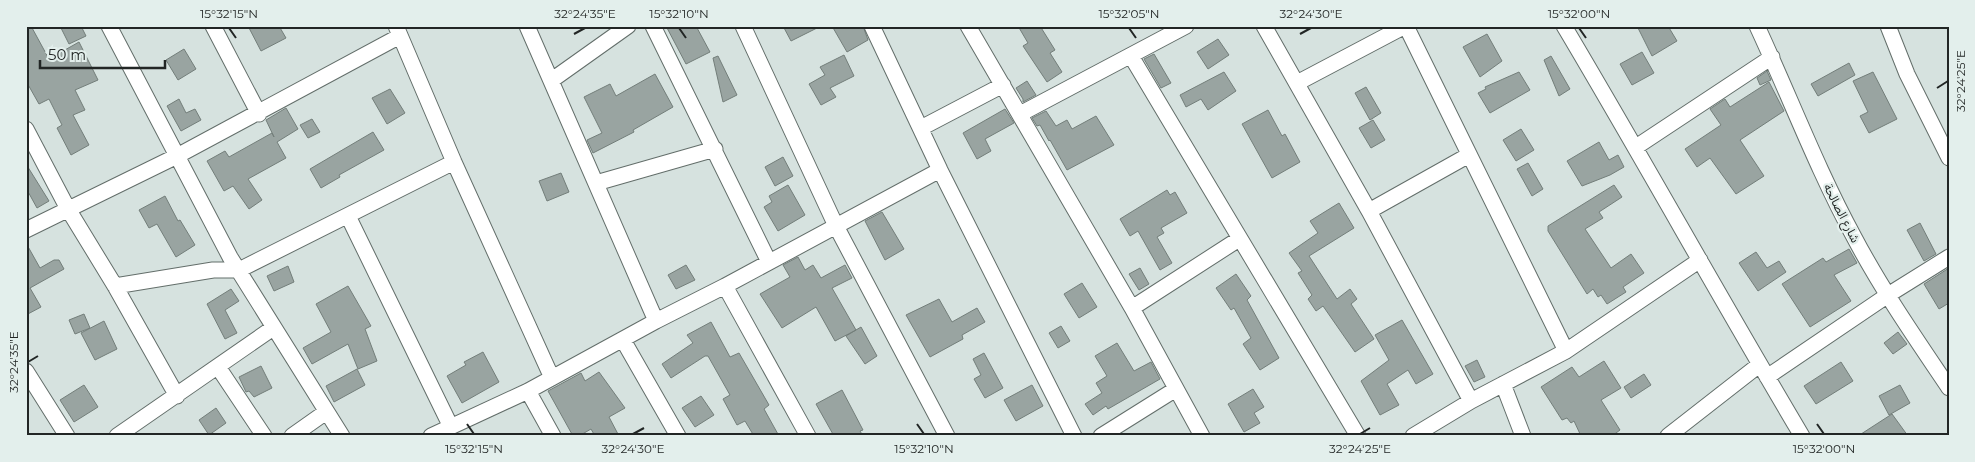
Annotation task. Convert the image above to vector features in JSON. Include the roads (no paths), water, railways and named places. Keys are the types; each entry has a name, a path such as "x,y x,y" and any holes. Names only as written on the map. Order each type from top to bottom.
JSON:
{"street":[{"path":"110,26 177,156 239,270 273,328 342,436"},
{"path":"213,26 259,114"},
{"path":"527,26 656,321"},
{"path":"552,80 628,26"},
{"path":"652,26 769,262"},
{"path":"743,26 836,226 947,436"},
{"path":"872,26 940,170 1074,436"},
{"path":"968,26 1132,308 1202,436"},
{"path":"1020,114 1186,26"},
{"path":"1264,26 1369,211 1471,401"},
{"path":"1297,83 1405,26 1566,352"},
{"path":"1564,26 1636,147 1802,436"},
{"name":"شارع الصالحة","path":"1758,26 1830,191 1855,239 1888,295 1949,388"},
{"path":"1888,26 1908,74 1949,158"},
{"path":"26,230 259,114 398,31 454,162 552,378"},
{"path":"1131,56 1358,436"},
{"path":"1636,147 1772,57"},
{"path":"921,128 1003,85"},
{"path":"26,129 68,209 115,286 177,396"},
{"path":"596,183 714,149"},
{"path":"1369,211 1469,155"},
{"path":"115,286 213,270 239,270 454,162"},
{"path":"431,436 528,391 940,170"},
{"path":"348,216 451,427"},
{"path":"1132,308 1239,239"},
{"path":"1668,436 1763,371 1949,257"},
{"path":"1413,436 1471,401 1566,352 1700,260"},
{"path":"726,286 808,436"},
{"path":"118,436 273,328"},
{"path":"623,340 678,436"},
{"path":"218,367 264,436"},
{"path":"26,371 31,391 67,436"},
{"path":"1503,384 1523,436"},
{"path":"1101,436 1176,389"},
{"path":"528,391 553,436"},
{"path":"292,436 326,412"}]}
